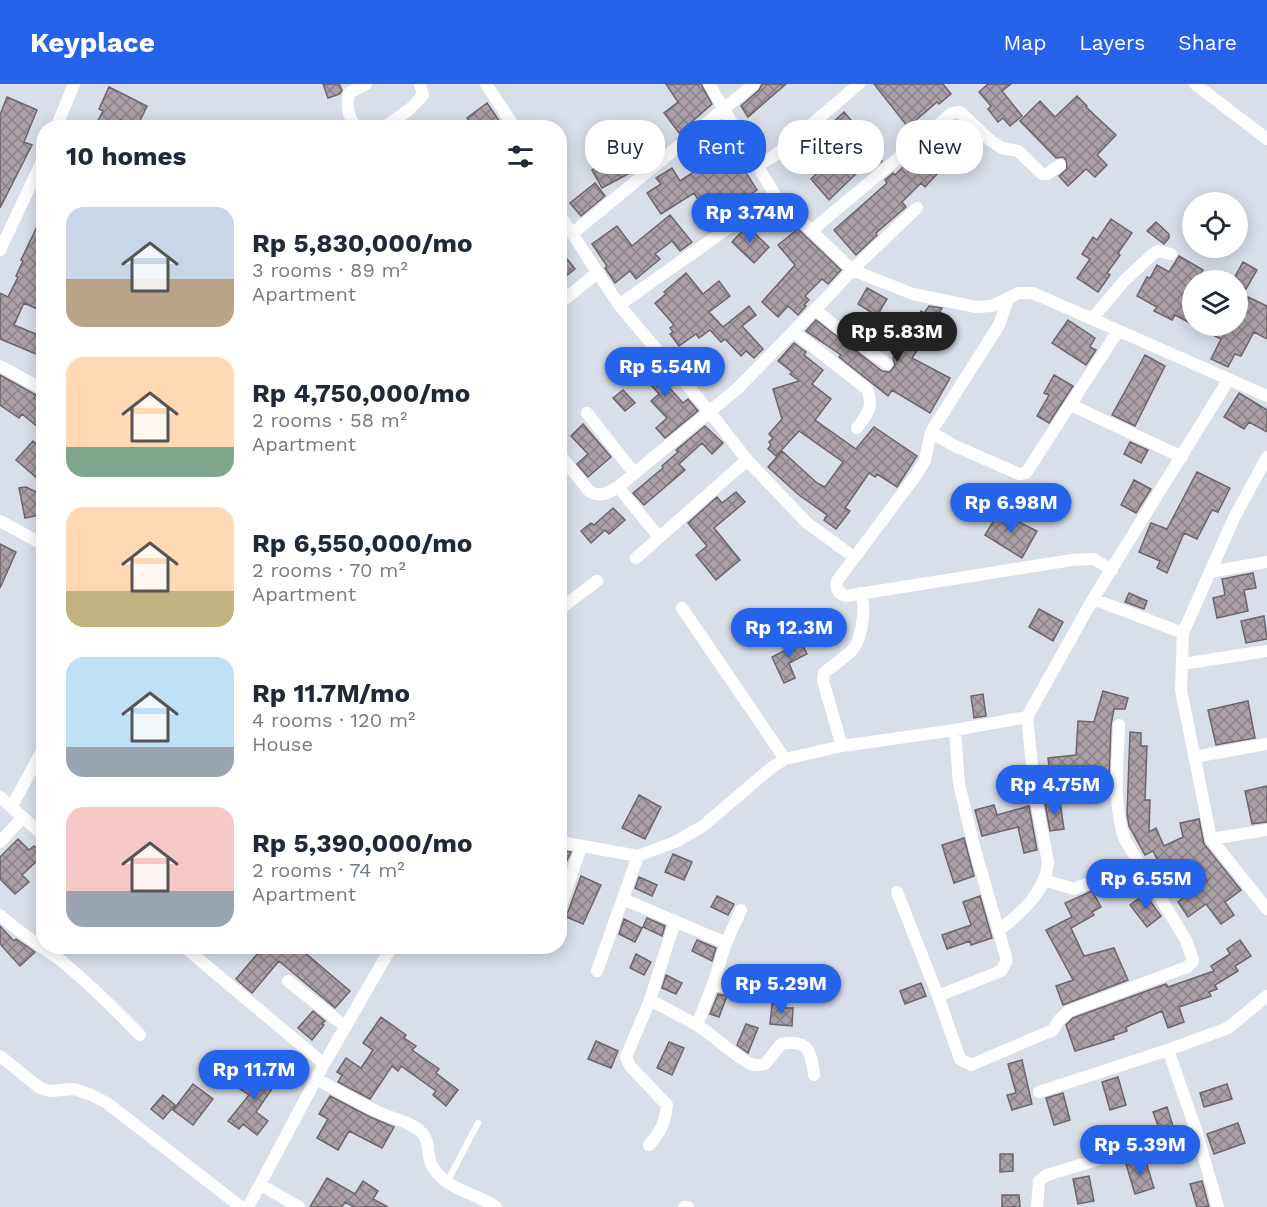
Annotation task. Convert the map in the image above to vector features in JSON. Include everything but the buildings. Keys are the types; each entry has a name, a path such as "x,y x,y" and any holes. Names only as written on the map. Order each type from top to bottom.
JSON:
{"street":[{"path":"59,120 74,84"},
{"path":"353,120 347,101 350,93 366,84"},
{"path":"394,120 417,103 423,95 421,84"},
{"path":"486,84 509,120"},
{"path":"709,84 729,120"},
{"path":"573,233 754,84"},
{"path":"766,160 859,84"},
{"path":"1195,84 1267,139"},
{"path":"811,231 952,113 960,112 991,141 1002,148 1018,151 1042,174 1047,174 1060,165"},
{"path":"763,174 775,195 852,270 913,294 976,307 992,306 1025,292 1033,293 1267,396"},
{"path":"0,250 36,184"},
{"path":"619,305 775,195"},
{"path":"567,463 595,495 605,495 618,487 738,388 852,270 917,208"},
{"path":"567,224 619,305 709,411 747,460 807,523 854,556"},
{"path":"1092,319 1124,281 1154,253 1158,251 1171,254"},
{"path":"567,297 597,273"},
{"path":"1008,299 999,325 931,432 924,460 917,474 854,556 836,585 838,591 846,596 1072,560 1094,560 1112,570"},
{"path":"815,309 887,364"},
{"path":"931,432 1022,475 1029,470 1118,331"},
{"path":"794,332 867,388 871,400 869,410 857,428"},
{"path":"0,366 36,386"},
{"path":"998,931 1029,903 1044,880 1048,862 1035,794 1027,717 1093,599 1229,379"},
{"path":"1071,405 1182,457"},
{"path":"587,413 634,473"},
{"path":"1267,457 1234,518 1183,633 1181,690 1211,839 1267,909"},
{"path":"636,558 747,460"},
{"path":"618,487 659,537"},
{"path":"0,522 36,540"},
{"path":"1210,572 1267,562"},
{"path":"567,604 597,581"},
{"path":"842,746 823,681 824,674 847,655 857,642 865,607 860,593"},
{"path":"1093,599 1183,633"},
{"path":"682,608 785,759"},
{"path":"1182,664 1267,651"},
{"path":"567,844 638,856 675,842 703,826 771,768 785,759 842,746 1027,717"},
{"path":"897,892 960,1059 971,1065 1053,1030 1059,1020 1069,1011 1187,967 1193,961 1193,957 1186,940 1125,840 1120,825 1117,791 1119,725"},
{"path":"938,996 1001,971 1006,962 959,784 955,730"},
{"path":"1194,757 1267,744"},
{"path":"12,806 36,762"},
{"path":"1035,794 1117,791"},
{"path":"0,797 36,829"},
{"path":"0,842 23,817"},
{"path":"1211,839 1267,830"},
{"path":"567,888 581,847"},
{"path":"597,971 638,856"},
{"path":"1044,880 1074,889 1140,863"},
{"path":"623,899 726,943"},
{"path":"697,1025 726,943 741,910"},
{"path":"0,915 36,943"},
{"path":"649,1145 658,1136 665,1121 667,1106 630,1066 626,1057 650,1000 675,921"},
{"path":"52,954 140,1035"},
{"path":"193,954 324,1064"},
{"path":"248,1207 324,1064 387,954"},
{"path":"288,981 346,1027"},
{"path":"713,984 758,996 778,996"},
{"path":"1039,1092 1228,1028 1267,996"},
{"path":"650,1000 709,1032 727,1048 754,1065 765,1064 781,1044 793,1042 805,1046 811,1054 814,1076"},
{"path":"1168,1050 1196,1130 1218,1207"},
{"path":"0,1056 40,1088 50,1091 74,1089 107,1103 241,1207"},
{"path":"317,1079 376,1111 412,1125 421,1132 427,1142 430,1164 435,1172 447,1183 478,1202 496,1207"},
{"path":"1037,1207 1039,1181 1047,1175 1196,1130"},
{"path":"261,1185 299,1207"}],"lane":[{"path":"447,1183 478,1123"}]}
